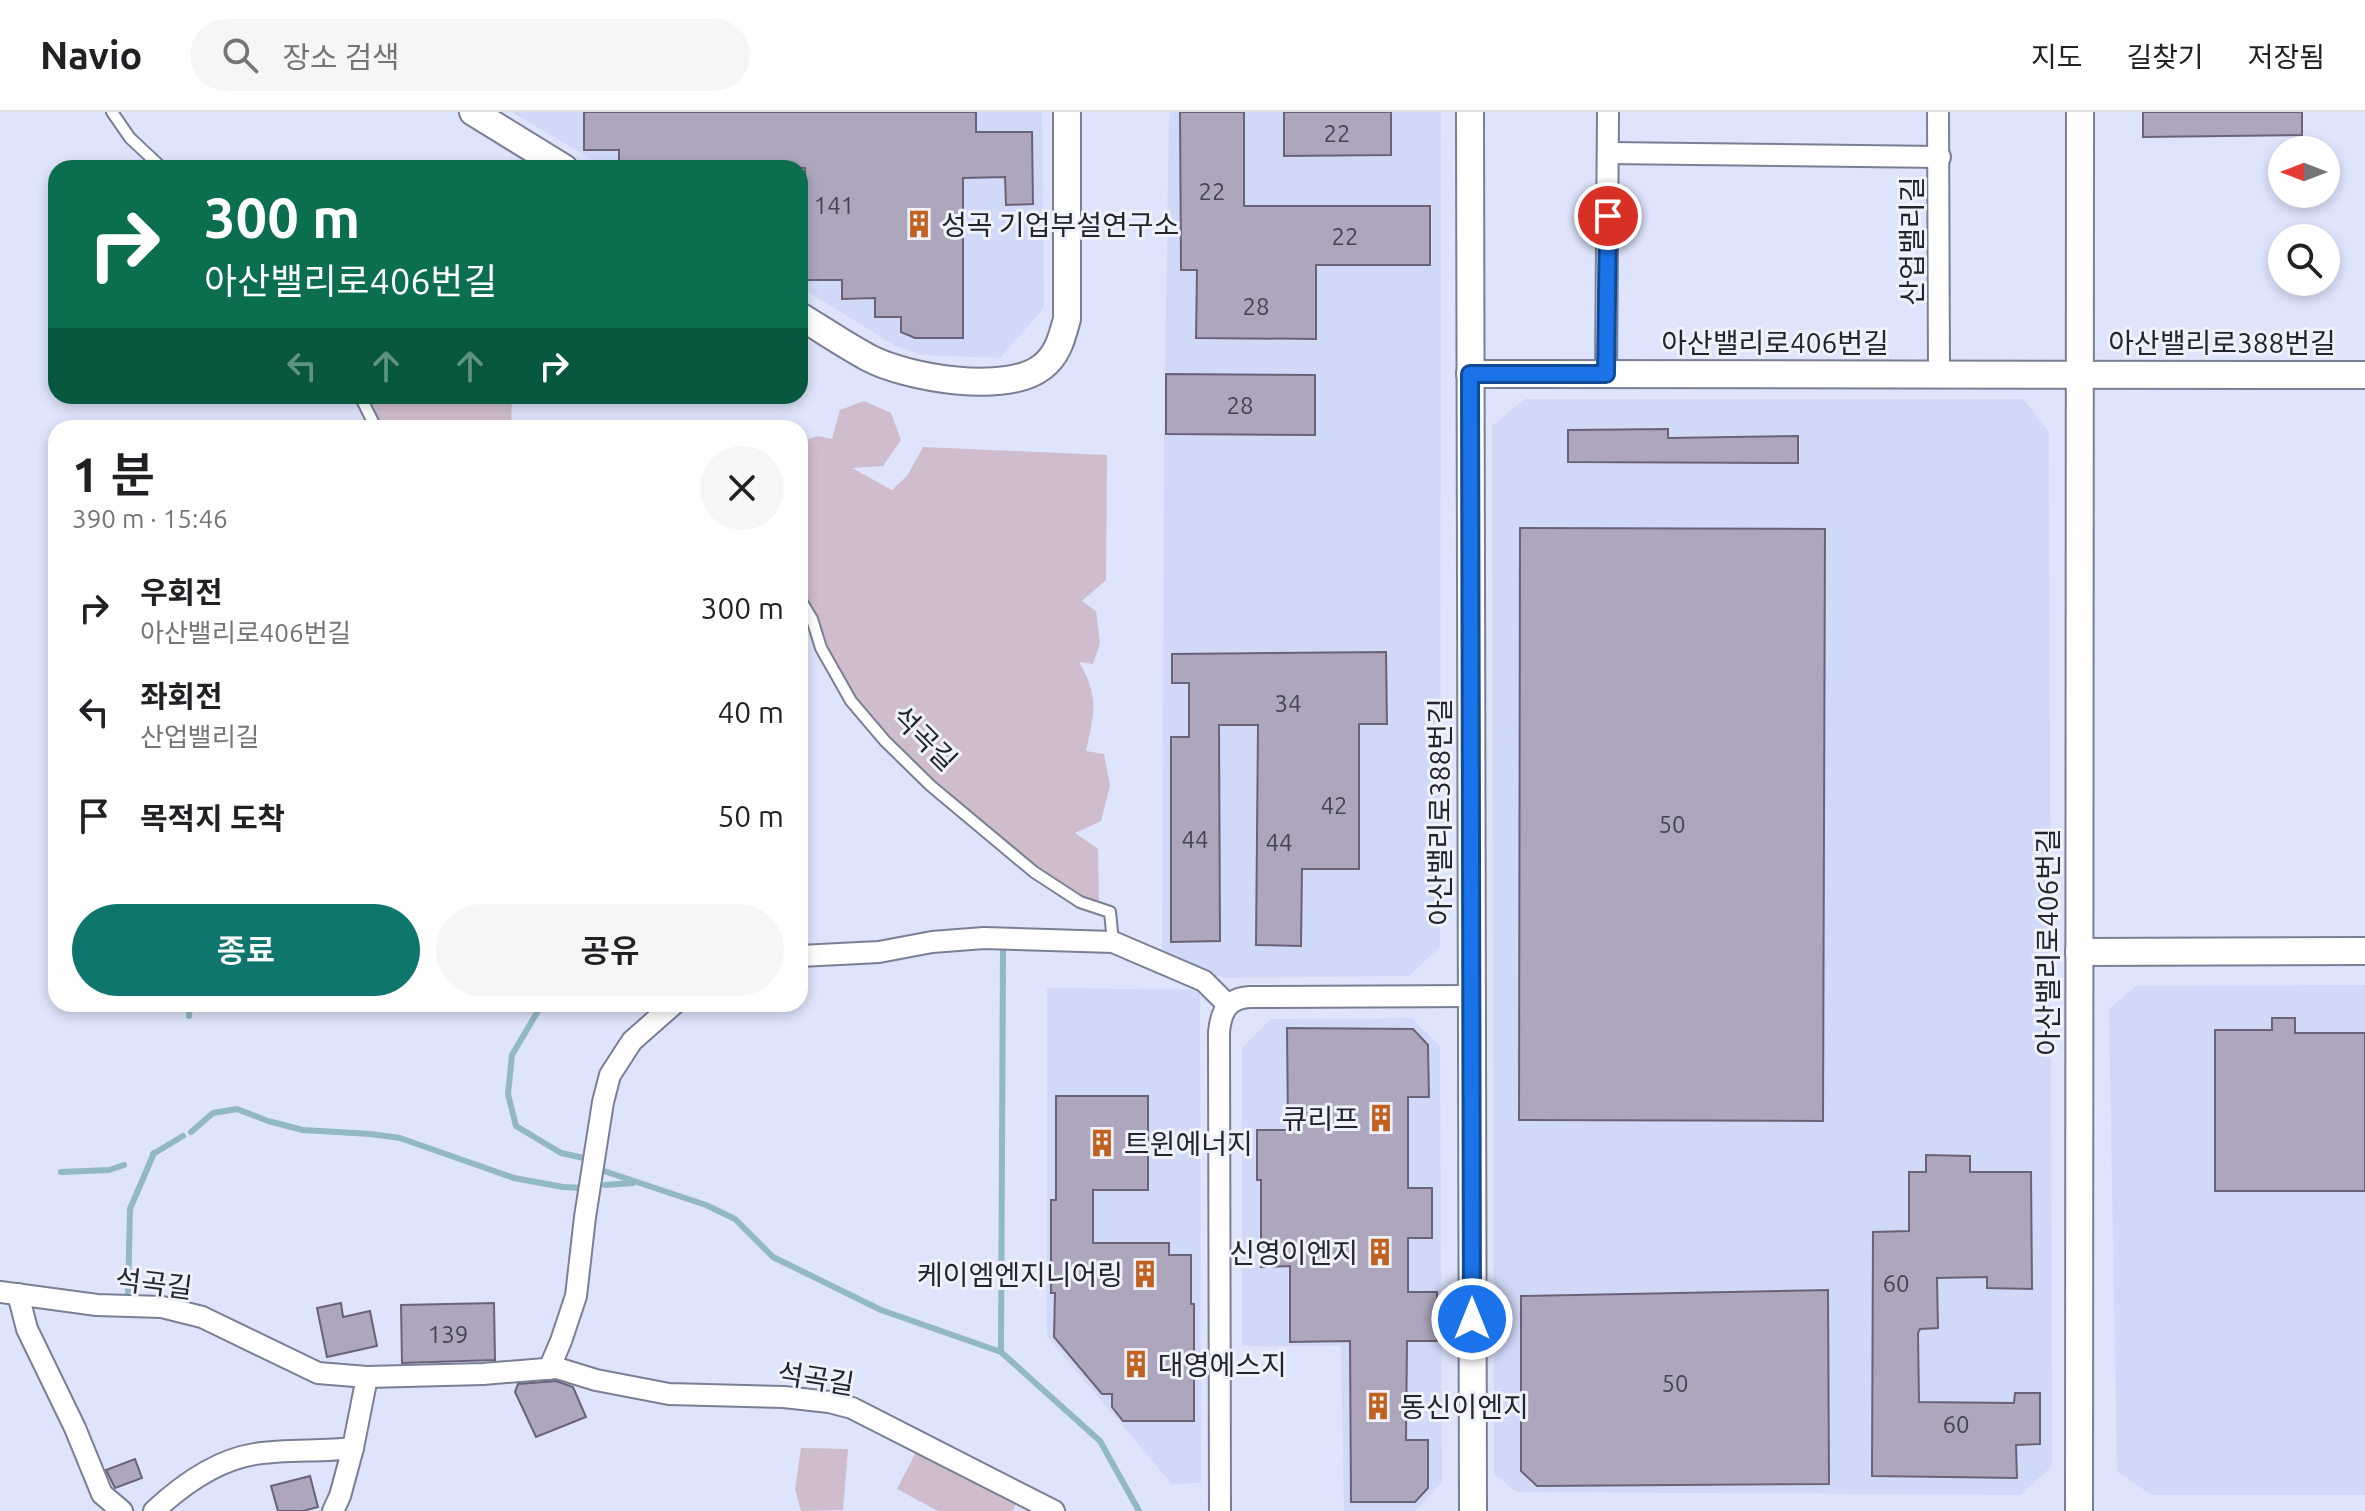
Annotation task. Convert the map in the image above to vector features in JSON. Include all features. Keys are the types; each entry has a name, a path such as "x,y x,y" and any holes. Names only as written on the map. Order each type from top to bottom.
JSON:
{"street":[{"path":"473,112 551,160"},
{"path":"808,321 870,358 930,378 998,380 1024,377 1042,368 1061,342 1067,319 1067,112"},
{"name":"아산밸리로388번길","path":"1470,112 1473,1511"},
{"path":"1606,374 1608,112"},
{"name":"산업밸리길","path":"1938,112 1939,374"},
{"name":"아산밸리로406번길","path":"2079,1511 2080,112"},
{"name":"산업밸리길","path":"1608,153 1940,157"},
{"name":"아산밸리로406번길","path":"1470,374 2080,374"},
{"name":"아산밸리로388번길","path":"2080,374 2365,375"},
{"path":"808,956 879,952 932,942 984,938 1113,942 1204,981 1227,1004"},
{"path":"2079,952 2365,951"},
{"path":"1220,1511 1219,1032 1223,1012 1227,1004 1250,997 1472,996"},
{"path":"549,1369 576,1296 585,1217 610,1075 632,1041 665,1012"},
{"name":"석곡길","path":"9,1293 97,1305 162,1307 212,1321 318,1373 367,1377 483,1374 557,1368 596,1380 669,1394 784,1397 829,1402 852,1408 1054,1511"},
{"name":"석곡길","path":"9,1293 75,1428 102,1494 122,1511"},
{"path":"333,1511 353,1448 367,1377"},
{"path":"154,1511 196,1478 234,1459 255,1454 353,1448"}],"lane":[{"path":"112,112 130,138 153,160"},
{"name":"석곡길","path":"808,612 821,648 851,701 885,741 931,786 1034,872 1080,902 1110,912 1113,942"}],"shaded area":[{"path":"512,112 1042,112 1044,308 1000,358 921,355 894,345 808,292 808,160 593,160"},
{"path":"1169,112 1441,112 1440,947 1409,976 1224,978 1162,952"},
{"path":"1525,399 2023,399 2049,432 2052,1466 2021,1495 1517,1492 1494,1474 1492,426"},
{"path":"864,401 891,413 901,440 883,466 852,468 892,490 907,476 923,447 1107,455 1106,580 1082,601 1096,611 1100,643 1093,664 1079,662 1093,696 1086,751 1104,754 1110,786 1101,821 1075,833 1098,849 1099,908 1080,902 979,827 851,701 808,615 808,439 818,436 832,439 840,410"},
{"path":"364,404 512,404 511,420 372,420"},
{"path":"2365,985 2365,1495 2151,1495 2117,1471 2109,1009 2136,986"},
{"path":"1047,988 1200,990 1201,1483 1172,1484 1047,1336"},
{"path":"1412,1018 1440,1046 1442,1482 1415,1511 1344,1511 1341,1346 1242,1346 1242,1048 1271,1019"},
{"path":"801,1448 848,1449 843,1510 801,1511 795,1489"},
{"path":"917,1450 1017,1502 1013,1511 938,1511 897,1489"}],"building":[{"path":"584,112 976,112 976,132 1032,132 1033,204 1006,205 1005,177 963,178 963,338 915,338 901,332 901,317 875,317 875,298 842,299 842,280 808,280 808,160 619,160 619,150 584,150"},
{"path":"1180,112 1244,112 1244,206 1430,206 1430,265 1316,265 1316,339 1196,338 1197,270 1181,270"},
{"path":"1284,112 1391,112 1391,155 1284,156"},
{"path":"2143,112 2302,112 2302,135 2143,137"},
{"path":"1166,374 1315,375 1315,435 1166,434"},
{"path":"1668,429 1668,438 1798,436 1798,463 1568,462 1568,430"},
{"path":"1520,528 1825,529 1823,1121 1519,1120"},
{"path":"1386,652 1387,724 1359,724 1359,869 1302,869 1301,946 1256,945 1258,725 1219,725 1220,941 1171,942 1171,737 1189,737 1189,683 1172,683 1172,654"},
{"path":"2272,1018 2295,1018 2295,1033 2365,1033 2365,1191 2215,1191 2215,1030 2272,1030"},
{"path":"1287,1028 1413,1029 1428,1045 1429,1097 1408,1097 1408,1188 1432,1188 1432,1238 1408,1238 1408,1292 1437,1292 1437,1341 1407,1341 1406,1440 1428,1440 1428,1488 1415,1502 1351,1502 1350,1341 1290,1342 1290,1266 1261,1267 1261,1180 1257,1180 1257,1130 1288,1130"},
{"path":"1056,1096 1148,1096 1148,1190 1093,1190 1093,1243 1169,1243 1169,1255 1191,1255 1194,1421 1123,1421 1112,1407 1112,1394 1102,1394 1054,1337 1051,1200 1056,1200"},
{"path":"1926,1155 1970,1156 1970,1172 2031,1172 2032,1289 1987,1288 1987,1277 1937,1278 1938,1328 1920,1329 1918,1333 1919,1402 2014,1403 2015,1393 2040,1393 2040,1444 2016,1445 2017,1478 1872,1476 1873,1232 1909,1231 1909,1172 1926,1172"},
{"path":"1828,1290 1829,1484 1537,1486 1521,1471 1521,1296"},
{"path":"341,1303 343,1317 370,1311 377,1346 327,1357 317,1308"},
{"path":"494,1303 495,1360 402,1363 401,1305"},
{"path":"556,1381 573,1387 586,1417 536,1437 515,1392 518,1384"},
{"path":"135,1459 142,1478 115,1488 106,1470"},
{"path":"310,1476 318,1507 303,1511 278,1511 271,1486"}],"waterway":[{"path":"1001,1352 1003,949"},
{"path":"189,1012 189,1016"},
{"path":"537,1012 512,1055 508,1094 516,1126 561,1153 584,1158"},
{"path":"191,1132 213,1113 237,1109 303,1130 400,1138 514,1178 584,1188"},
{"path":"153,1154 183,1136"},
{"path":"128,1296 130,1209 154,1153"},
{"path":"61,1172 109,1170 124,1165"},
{"path":"604,1171 706,1205 735,1219 773,1257 881,1310 1001,1352 1100,1441 1139,1511"},
{"path":"605,1185 633,1183"}],"place":[{"name":"성곡 기업부설연구소","path":"919,224"},
{"name":"큐리프","path":"1381,1118"},
{"name":"트윈에너지","path":"1102,1143"},
{"name":"신영이엔지","path":"1380,1252"},
{"name":"케이엠엔지니어링","path":"1145,1274"},
{"name":"대영에스지","path":"1136,1364"},
{"name":"동신이엔지","path":"1378,1406"}],"route":[{"path":"1472,1319 1470,374 1606,374 1608,216"}]}
